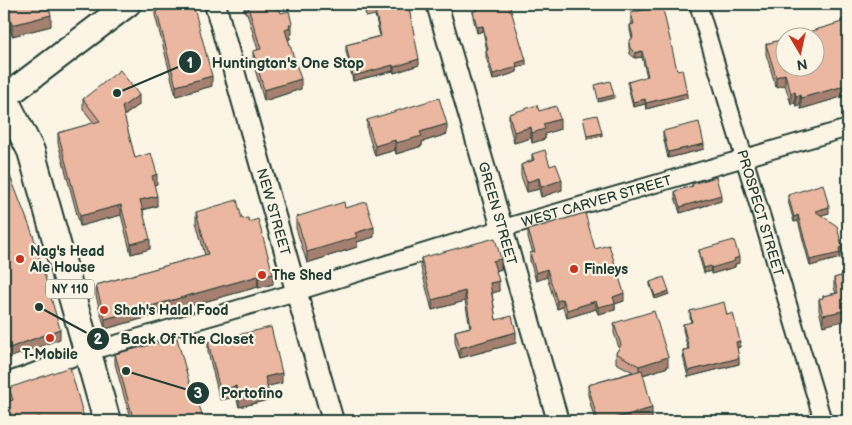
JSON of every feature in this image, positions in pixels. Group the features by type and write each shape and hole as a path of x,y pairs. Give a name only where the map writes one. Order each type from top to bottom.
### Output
{"main road":[{"path":"4,98 128,4"},
{"name":"NY 110","path":"4,98 31,151 107,421"}],"street":[{"name":"NEW STREET","path":"215,4 333,421"},
{"name":"GREEN STREET","path":"437,4 558,421"},
{"name":"PROSPECT STREET","path":"698,4 823,421"},
{"name":"WEST CARVER STREET","path":"4,383 88,352 296,292 503,228 848,128"}],"building":[{"path":"6,4 48,4 51,15 12,25"},
{"path":"193,4 212,76 176,86 155,5"},
{"path":"247,4 276,4 281,13 289,11 292,24 289,25 290,28 285,30 301,79 264,90 253,51 261,49"},
{"path":"365,4 408,4 419,59 394,67 393,65 353,76 346,45 381,36 375,10 366,11"},
{"path":"483,4 509,4 526,60 516,63 517,67 493,74 486,51 488,50 483,26 477,27 473,11 478,10 476,6"},
{"path":"662,5 677,70 682,69 687,93 646,103 645,99 633,102 628,82 648,76 642,51 635,53 630,48 629,42 633,37 630,25 634,24 631,13"},
{"path":"848,18 848,85 801,98 800,95 796,96 795,92 791,93 786,78 824,78 824,28 822,28 842,22 841,20"},
{"path":"774,42 774,70 766,44"},
{"path":"120,70 139,95 122,107 135,158 151,153 157,174 152,176 157,196 140,200 150,239 131,244 121,205 80,216 58,133 100,121 83,99"},
{"path":"610,81 614,95 598,99 595,85"},
{"path":"439,98 447,124 420,132 422,136 396,143 395,140 375,146 367,120"},
{"path":"537,105 539,111 556,106 560,119 543,124 545,129 532,133 531,127 514,132 509,114"},
{"path":"597,115 602,133 587,136 583,118"},
{"path":"699,122 704,144 668,152 663,131"},
{"path":"545,150 550,166 556,164 562,180 541,187 539,178 527,182 521,165 534,160 532,154"},
{"path":"4,162 33,235 60,329 4,350"},
{"path":"716,177 721,195 680,207 675,191"},
{"path":"823,184 829,207 815,211 837,226 842,247 839,248 840,253 810,260 798,215 794,217 788,195"},
{"path":"237,200 242,219 248,218 249,222 258,219 273,274 258,278 258,276 105,319 96,285 208,254 196,212"},
{"path":"344,202 345,208 366,202 374,227 355,233 357,237 307,252 296,217"},
{"name":"Finleys","path":"585,213 595,249 609,245 624,293 613,297 615,303 598,307 596,301 567,310 563,299 557,301 547,269 536,273 530,253 535,252 528,230"},
{"path":"495,238 501,259 493,261 499,281 490,283 496,320 512,316 516,332 460,348 455,331 471,327 465,291 432,300 421,258"},
{"path":"734,240 739,257 734,259 735,261 711,268 711,266 704,268 699,250"},
{"path":"848,274 848,310 823,315 819,299 823,298 823,296 838,293 834,278"},
{"path":"664,277 669,291 655,296 650,282"},
{"path":"724,302 727,315 733,313 740,341 736,342 739,358 688,371 683,350 689,349 683,324 692,322 690,311"},
{"path":"654,311 668,357 639,366 616,353 621,345 614,323"},
{"path":"271,327 282,373 265,377 268,390 239,397 236,386 220,390 208,342"},
{"path":"177,338 193,396 196,395 204,421 134,421 115,354"},
{"path":"70,367 85,421 41,421 40,417 23,421 4,421 4,403 13,400 9,388"},
{"path":"642,370 652,408 598,421 588,385"}],"place":[{"name":"Huntington's One Stop","path":"117,93"},
{"name":"Nag's Head Ale House","path":"20,259"},
{"name":"Finleys","path":"574,269"},
{"name":"The Shed","path":"262,275"},
{"name":"Back Of The Closet","path":"39,307"},
{"name":"Shah's Halal Food","path":"104,310"},
{"name":"T-Mobile","path":"50,338"},
{"name":"Portofino","path":"126,371"}]}
